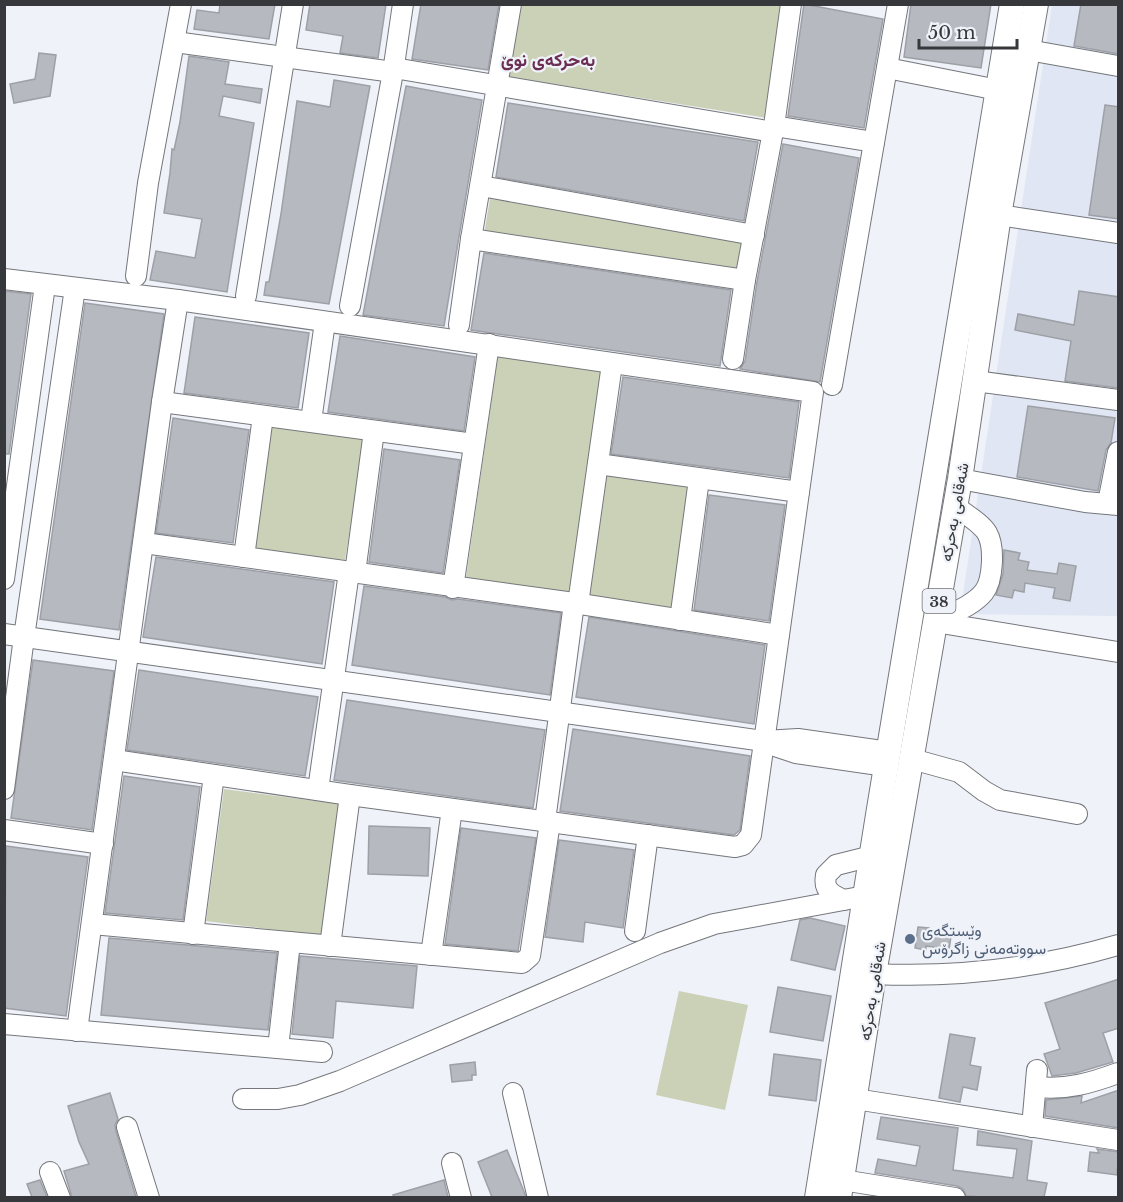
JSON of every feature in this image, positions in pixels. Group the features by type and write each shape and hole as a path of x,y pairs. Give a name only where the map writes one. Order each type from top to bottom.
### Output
{"main road":[{"name":"شەقامی بەحرکە","path":"841,1189 874,974 896,759 953,362 1012,4"},
{"name":"شەقامی بەحرکە","path":"817,1197 854,898 872,856 896,759 935,622 977,373 999,215 1036,4"},
{"path":"960,317 984,321"},
{"path":"953,362 977,373"}],"street":[{"path":"136,276 148,183 181,4"},
{"path":"246,296 293,4"},
{"path":"350,306 394,70 403,4"},
{"path":"459,325 471,239 511,4"},
{"path":"733,359 773,129 791,4"},
{"path":"832,385 898,4"},
{"path":"175,42 394,70 773,129 874,142"},
{"path":"1028,51 1119,66"},
{"path":"887,68 998,90"},
{"path":"481,186 754,235"},
{"path":"999,215 1119,234"},
{"path":"471,239 745,280"},
{"path":"4,279 178,300 813,392 751,835 743,845 735,847 547,822 114,760"},
{"path":"4,579 45,285"},
{"path":"4,789 14,635 75,288"},
{"path":"77,1031 162,402 178,300"},
{"path":"310,421 325,322"},
{"path":"453,588 489,344"},
{"path":"92,924 518,963 529,959 547,822 558,713 612,364"},
{"path":"977,373 1119,400"},
{"path":"162,402 474,444"},
{"path":"244,557 263,416"},
{"path":"318,790 374,431"},
{"path":"960,479 1085,502 1113,504 1119,452"},
{"path":"598,464 799,492"},
{"path":"680,620 699,479"},
{"path":"935,622 985,592 992,567 993,549 987,532 955,506"},
{"path":"144,543 779,634"},
{"path":"935,622 1119,652"},
{"path":"14,635 764,741 798,739 959,772 1000,800 1077,814"},
{"path":"193,934 214,775"},
{"path":"330,946 350,795"},
{"path":"431,955 452,809"},
{"path":"4,830 103,844"},
{"path":"636,931 648,835"},
{"path":"854,898 829,892 826,886 826,875 836,865 872,856"},
{"path":"243,1099 278,1099 300,1095 330,1084 660,943 714,924 854,898"},
{"path":"278,1048 290,942"},
{"path":"874,974 935,975 996,970 1062,959 1119,945"},
{"path":"4,1024 322,1052"},
{"path":"1032,1127 1037,1079 1051,1089 1080,1086 1119,1073"},
{"path":"513,1093 538,1197"},
{"path":"855,1099 1119,1140"},
{"path":"127,1127 149,1197"},
{"path":"452,1163 461,1197"},
{"path":"50,1172 60,1197"},
{"path":"841,1189 955,1197"}],"shaded area":[{"path":"1052,5 1118,5 1118,616 960,614"}],"green space":[{"path":"520,5 785,5 767,118 509,77"},
{"path":"490,199 749,240 743,275 484,234"},
{"path":"498,354 602,371 569,592 466,578"},
{"path":"270,424 365,436 345,560 254,550"},
{"path":"606,473 692,485 673,612 587,599"},
{"path":"224,789 339,804 321,936 206,921"},
{"path":"679,991 748,1005 725,1110 656,1095"}],"building":[{"path":"220,4 275,4 269,39 194,29 197,10 219,13"},
{"path":"310,4 386,4 378,58 340,53 343,36 306,30"},
{"path":"421,4 499,4 488,70 412,59"},
{"path":"804,4 883,19 864,128 788,116"},
{"path":"911,4 991,4 981,68 904,57"},
{"path":"1081,4 1119,4 1119,54 1074,46"},
{"path":"39,53 56,55 50,96 14,103 10,84 35,79"},
{"path":"189,56 229,62 225,84 262,89 260,103 223,96 219,116 254,123 227,292 150,280 156,251 195,258 202,219 164,213 172,149 174,150 180,122"},
{"path":"334,80 370,86 329,304 264,295 266,282 269,282 281,214 297,101 330,107"},
{"path":"406,86 482,100 444,326 363,315"},
{"path":"508,103 758,142 744,221 496,177"},
{"path":"1105,105 1119,107 1119,219 1089,215"},
{"path":"783,144 859,158 820,382 740,369 745,361 757,282"},
{"path":"484,253 731,290 720,366 471,330"},
{"path":"4,291 31,294 9,454 4,454"},
{"path":"1079,291 1119,297 1118,388 1065,381 1071,341 1015,330 1018,314 1074,325"},
{"path":"85,303 164,314 119,630 40,619"},
{"path":"195,317 309,333 298,408 184,393"},
{"path":"340,336 475,357 464,431 328,412"},
{"path":"623,377 799,402 789,478 611,454"},
{"path":"1028,406 1115,418 1098,491 1017,477"},
{"path":"173,418 249,430 233,543 156,533"},
{"path":"384,449 460,460 443,573 369,562"},
{"path":"709,495 785,505 769,621 694,610"},
{"path":"1004,550 1020,553 1018,560 1029,562 1027,570 1057,574 1059,563 1076,566 1070,601 1053,598 1055,588 1025,583 1024,592 1014,590 1012,598 996,595 1003,574"},
{"path":"156,557 334,582 322,664 143,637"},
{"path":"364,586 445,597 452,600 561,613 550,695 352,665"},
{"path":"589,617 765,645 754,724 576,697"},
{"path":"33,660 114,671 92,830 11,818"},
{"path":"139,670 318,697 305,776 127,750"},
{"path":"347,700 545,730 533,808 334,780"},
{"path":"573,729 750,756 740,830 734,835 560,811"},
{"path":"124,776 200,787 183,920 105,913"},
{"path":"369,826 430,828 428,876 368,874"},
{"path":"461,828 536,838 518,951 445,944"},
{"path":"559,840 634,850 623,928 585,922 583,942 545,937"},
{"path":"6,846 88,857 66,1016 4,1008"},
{"path":"810,918 845,926 835,970 791,960 800,920"},
{"path":"918,927 929,928 929,931 951,936 949,950 926,946 926,950 915,948"},
{"path":"109,938 277,953 268,1030 101,1015"},
{"path":"300,956 417,966 413,1008 336,1001 333,1038 292,1034"},
{"path":"1119,979 1119,1028 1103,1033 1113,1062 1076,1073 1052,1076 1044,1054 1060,1049 1045,1003"},
{"path":"778,987 831,996 823,1041 770,1032"},
{"path":"950,1034 975,1038 970,1065 981,1067 977,1090 963,1087 960,1102 939,1098"},
{"path":"774,1054 821,1060 816,1101 769,1095"},
{"path":"475,1062 476,1075 472,1075 472,1080 452,1082 450,1065"},
{"path":"1119,1090 1119,1128 1045,1116 1046,1100 1082,1096 1081,1103"},
{"path":"110,1093 118,1119 115,1125 116,1131 136,1197 72,1197 64,1171 89,1164 79,1142 68,1106"},
{"path":"881,1117 958,1128 953,1170 1013,1178 1017,1149 977,1145 978,1131 1032,1141 1027,1180 1047,1183 1044,1197 966,1196 963,1189 957,1186 875,1173 878,1159 916,1166 920,1146 877,1139"},
{"path":"1097,1149 1119,1152 1117,1175 1088,1171 1090,1152 1099,1153"},
{"path":"507,1150 526,1197 492,1197 478,1162"},
{"path":"40,1180 47,1197 32,1197 27,1184"},
{"path":"444,1180 448,1197 394,1197 393,1195"}],"place":[{"name":"وێستگەی سووتەمەنی زاگرۆس","path":"910,939"}],"district":[{"name":"بەحرکەی نوێ","path":"548,60"}]}
